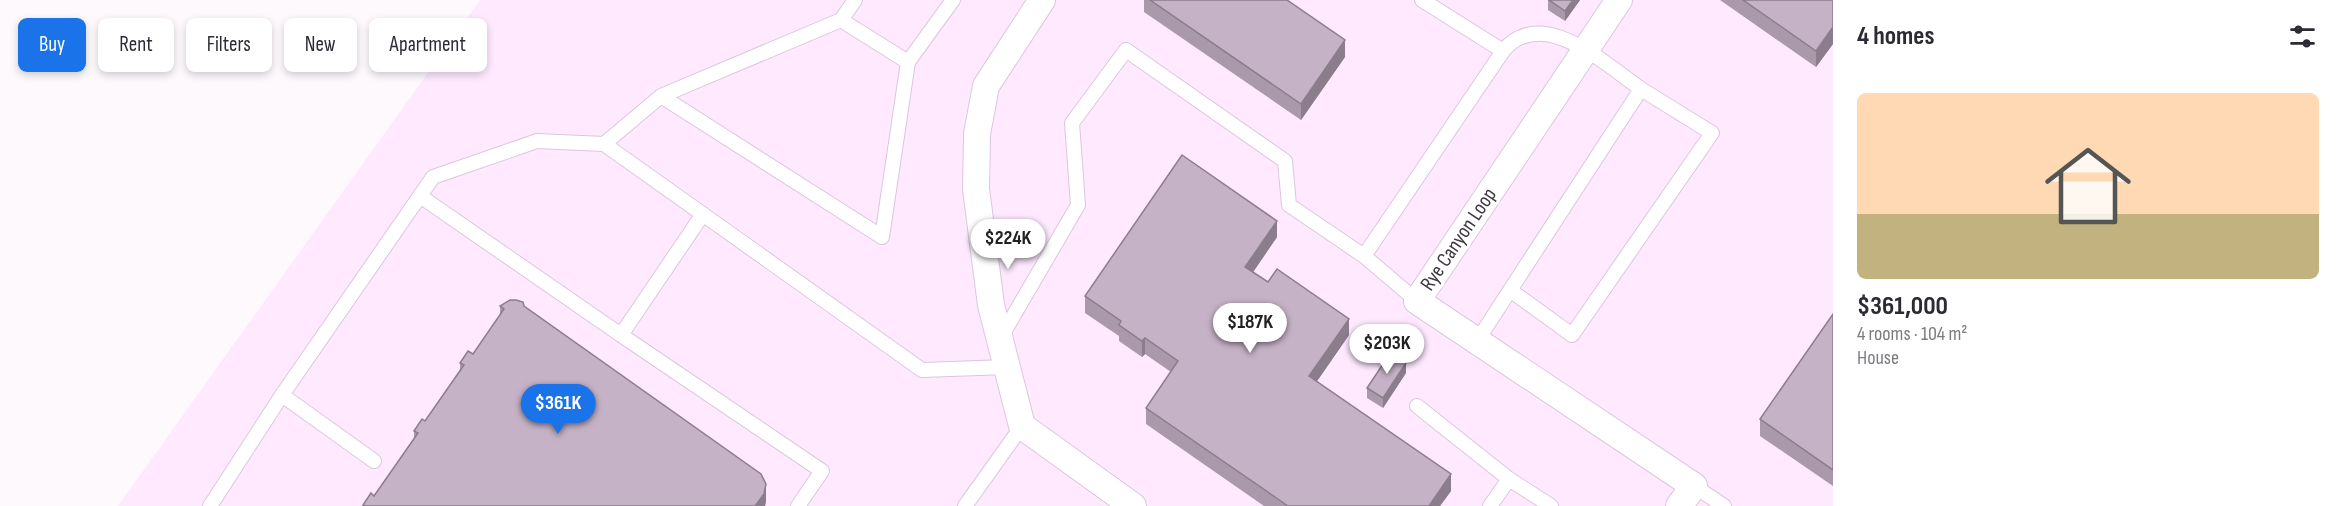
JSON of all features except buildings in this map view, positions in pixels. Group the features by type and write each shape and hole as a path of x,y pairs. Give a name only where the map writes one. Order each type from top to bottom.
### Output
{"street":[{"path":"1042,0 986,86 977,134 976,189 991,305 1022,426 1133,506"},
{"name":"Rye Canyon Loop","path":"1619,0 1417,301 1694,486"},
{"path":"1679,506 1694,486"}],"lane":[{"path":"604,144 661,96 841,20 855,0"},
{"path":"661,96 882,237 908,62 953,0"},
{"path":"1422,0 1503,51"},
{"path":"841,20 908,62"},
{"path":"1364,256 1511,41 1528,33 1544,33 1560,37 1585,50 1712,133 1572,335 1510,290"},
{"path":"999,339 1078,205 1072,123 1126,50 1285,161 1289,205 1364,256 1417,301"},
{"path":"1477,341 1641,88"},
{"path":"210,506 282,395 433,177 537,141 604,144 922,370 1007,367"},
{"path":"420,196 822,471 798,506"},
{"path":"621,335 703,214"},
{"path":"282,395 374,461"},
{"path":"1417,406 1509,478 1551,506"},
{"path":"965,506 1022,426"},
{"path":"1490,506 1509,478"},
{"path":"1694,486 1724,506"}],"shaded area":[{"path":"480,0 1833,0 1833,506 118,506 428,72 487,72 487,18 467,18"}]}
